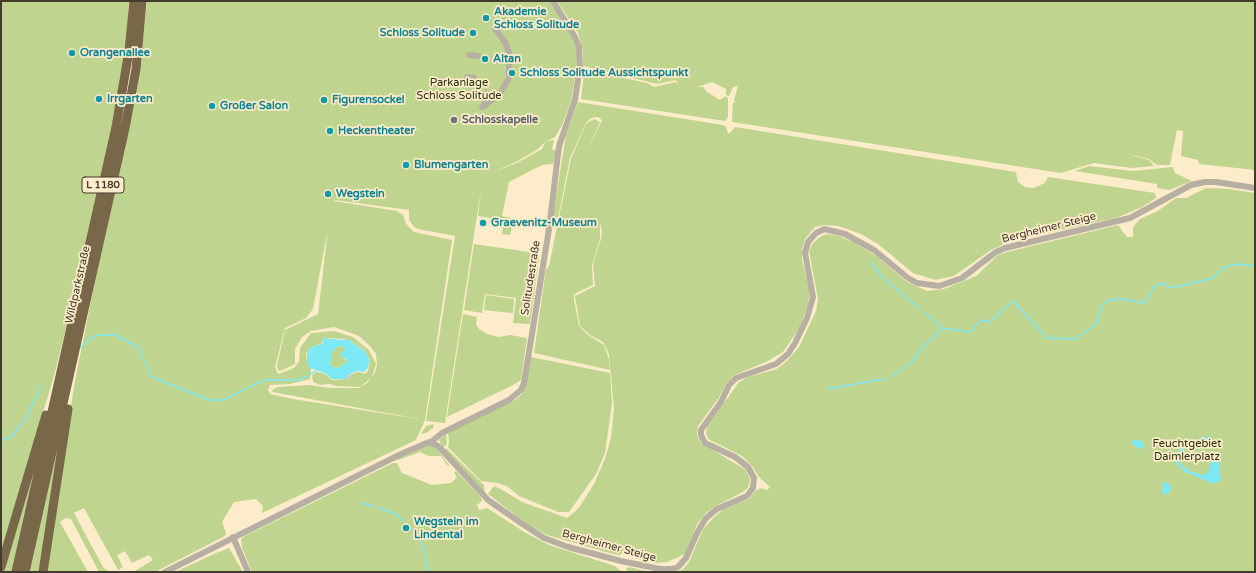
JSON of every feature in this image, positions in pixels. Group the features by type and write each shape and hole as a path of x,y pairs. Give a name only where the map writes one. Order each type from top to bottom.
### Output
{"highway":[{"name":"Wildparkstraße","path":"16,572 116,127 129,51 134,1"},
{"name":"Wildparkstraße","path":"25,572 131,99 139,47 142,1"},
{"path":"43,572 70,396 90,304 93,274"},
{"path":"1,567 53,388 63,367"}],"street":[{"name":"Solitudestraße","path":"165,572 420,444 431,442 443,432 509,400 521,390 524,383 549,229 560,146 575,100 580,66 579,47 575,37 553,1"},
{"path":"486,93 484,106 499,95 505,82 508,61 505,42 495,29"},
{"path":"469,55 478,56"},
{"path":"467,77 474,78"},
{"name":"Bergheimer Steige","path":"431,442 438,446 488,500 544,538 568,547 621,561 660,570 672,569 678,566 686,558 698,531 706,518 717,509 747,496 753,488 754,478 748,467 735,457 705,443 701,430 721,402 729,385 736,378 776,364 788,354 795,343 807,318 813,297 805,254 808,242 816,233 824,229 845,234 874,250 908,278 917,283 939,286 962,278 996,252 1005,248 1130,218 1153,207 1184,188 1205,182 1255,188"},
{"path":"233,538 248,572"}],"green space":[{"path":"1,1 129,1 128,26 118,105 78,280 54,376 39,426 52,426 19,572 1,572"},
{"name":"Parkanlage Schloss Solitude","path":"147,1 550,1 570,32 577,46 577,64 571,102 562,125 555,137 547,141 554,140 552,149 556,151 553,164 542,165 509,182 502,216 514,219 510,235 502,234 504,220 478,216 481,190 445,423 426,421 455,236 418,229 413,226 409,219 409,210 335,200 334,201 397,211 403,215 406,224 414,232 452,240 425,420 416,440 262,513 263,506 256,499 234,502 222,522 226,533 225,536 155,572 133,572 153,560 149,555 132,563 125,551 117,555 123,567 118,570 84,508 74,513 103,567 109,572 99,572 71,519 66,518 60,522 88,572 46,572 74,386 142,48","holes":["546,141 542,149 517,163 493,172 518,161 538,149","328,229 318,314 285,330 277,366 278,370 280,371 295,364 295,349 302,337 311,331 334,327 359,336 376,354 377,364 375,373 372,377 376,364 369,350 353,337 334,331 311,333 300,348 299,361 294,368 278,374 275,367 285,328 306,318 313,309","324,338 347,339 364,350 370,360 368,371 365,374 358,372 349,375 348,379 331,380 326,374 317,372 312,375 313,382 320,385 330,384 336,386 360,387 371,378 367,383 359,388 330,388 310,385 278,387 273,389 272,392 425,420 270,394 268,390 270,385 290,384 310,379 311,369 307,363 306,354 311,347 321,344"]},
{"path":"557,1 1255,1 1255,170 1199,164 1198,160 1181,156 1183,131 1177,130 1170,165 1157,165 1149,159 1123,153 1149,160 1154,166 1132,168 1094,163 1061,173 732,122 733,102 736,103 734,100 738,86 733,87 729,96 726,95 726,89 712,82 697,87 703,87 707,92 720,100 726,96 728,99 728,117 725,121 581,99 584,74 588,70 647,83 654,87 676,82 679,85 676,80 657,84 583,66 583,51 578,33"},
{"path":"578,102 723,125 726,127 728,133 730,133 735,127 1016,172 1018,182 1025,187 1034,188 1045,183 1048,177 1155,193 1156,198 1142,207 1116,218 1010,241 991,250 954,276 935,280 913,273 878,244 861,234 838,226 824,225 815,227 805,239 802,250 802,260 810,293 800,327 783,352 766,362 734,375 726,384 718,399 698,426 697,435 701,443 746,470 750,479 748,488 706,513 697,524 685,554 667,562 655,563 638,559 625,549 620,555 613,554 547,535 527,524 488,494 494,486 522,502 567,518 578,509 594,484 605,459 611,438 614,408 609,354 603,342 590,335 580,326 575,296 595,286 593,264 601,239 602,232 600,222 600,239 592,265 593,285 576,293 574,295 574,300 579,326 588,335 604,345 609,359 610,370 534,353 546,269 549,266 571,159 586,124 594,119 600,122 587,151 602,120 598,117 591,118 586,123 570,158 556,228 551,228 566,135"},
{"path":"1089,166 1133,171 1173,167 1175,173 1192,181 1169,190 1157,188 1157,184 1075,171"},
{"name":"Feuchtgebiet Daimlerplatz","path":"1206,188 1229,189 1255,193 1255,572 673,572 682,570 689,562 703,529 714,517 724,509 749,499 756,490 762,488 767,490 770,487 759,477 752,466 742,456 708,439 706,433 707,427 739,382 748,377 777,369 787,361 799,347 816,311 818,299 809,251 812,244 821,236 827,234 839,236 855,243 875,255 907,282 927,291 944,289 976,276 998,255 1007,252 1118,225 1127,237 1133,237 1133,227 1140,219 1158,211 1176,198 1186,198"},
{"path":"474,244 529,252 539,259 530,324 513,323 516,298 485,294 482,313 464,310"},
{"path":"486,295 514,299 513,313 484,310"},
{"path":"463,314 477,317 476,324 479,329 487,334 499,337 510,335 527,338 521,380 447,417"},
{"path":"341,346 346,349 343,356 347,362 338,368 333,367 330,365 332,352 337,347"},
{"path":"531,357 610,373 612,403 605,453 596,474 569,512 558,512 519,496 508,487 498,483 481,481 448,447 448,432 515,400 523,393"},
{"path":"63,417 40,572 29,572"},
{"path":"434,424 433,428 426,433 421,434 426,426"},
{"path":"446,434 447,443 443,449 439,440"},
{"path":"429,445 435,447 450,466 447,465 441,456 429,456 420,452 398,460 396,459"},
{"path":"446,448 484,485 485,494 445,451"},
{"path":"393,463 397,463 402,473 432,485 451,483 457,477 454,473 456,471 481,497 482,501 477,505 479,510 487,508 526,533 549,545 615,566 622,572 252,572 242,548 241,540 243,537"},
{"path":"229,548 243,572 175,572 214,554"},
{"path":"629,567 650,572 628,572 626,569"}],"water":[{"path":"324,338 342,340 347,339 365,351 370,361 367,369 364,372 357,371 348,375 348,379 331,379 327,374 310,368 307,363 307,354 311,347 322,344","holes":["341,346 346,349 340,354 343,358 346,358 347,362 338,368 330,365 332,352 337,347"]},
{"path":"1208,436 1209,439 1203,441 1200,445 1205,444 1205,446 1191,450 1198,445 1199,440 1187,445 1180,455 1179,463 1191,472 1205,475 1208,472 1214,451 1219,463 1221,480 1214,484 1185,472 1175,462 1179,450 1187,443"},
{"path":"1135,439 1143,442 1144,448 1140,449 1132,444 1132,441"},
{"path":"1166,482 1171,486 1171,490 1167,494 1163,494 1163,483"}],"waterway":[{"path":"871,262 882,277 920,309"},
{"path":"926,313 942,328 970,332 981,320 990,322 1013,301 1047,338 1076,339 1096,324 1102,305 1109,300 1121,299 1145,303 1154,287 1162,283 1172,288 1213,278 1224,267 1238,264 1255,266"},
{"path":"890,377 911,363 920,350 942,328"},
{"path":"80,348 92,337 100,335 115,335 138,347 152,377 209,400 224,400 245,389"},
{"path":"310,374 316,371"},
{"path":"249,387 265,380 298,380 307,376"},
{"path":"827,389 884,379"},
{"path":"1,441 11,437 25,420 41,386"},
{"path":"362,503 375,507"},
{"path":"379,508 394,513 404,521"},
{"path":"408,525 415,533 424,549 428,572"}],"place":[{"name":"Akademie Schloss Solitude","path":"486,18"},
{"name":"Schloss Solitude","path":"473,33"},
{"name":"Orangenallee","path":"72,53"},
{"name":"Altan","path":"485,59"},
{"name":"Schloss Solitude Aussichtspunkt","path":"512,73"},
{"name":"Irrgarten","path":"99,99"},
{"name":"Figurensockel","path":"324,100"},
{"name":"Großer Salon","path":"212,106"},
{"name":"Schlosskapelle","path":"454,120"},
{"name":"Heckentheater","path":"330,131"},
{"name":"Blumengarten","path":"406,165"},
{"name":"Wegstein","path":"328,194"},
{"name":"Graevenitz-Museum","path":"483,223"},
{"name":"Wegstein im Lindental","path":"406,528"}]}
